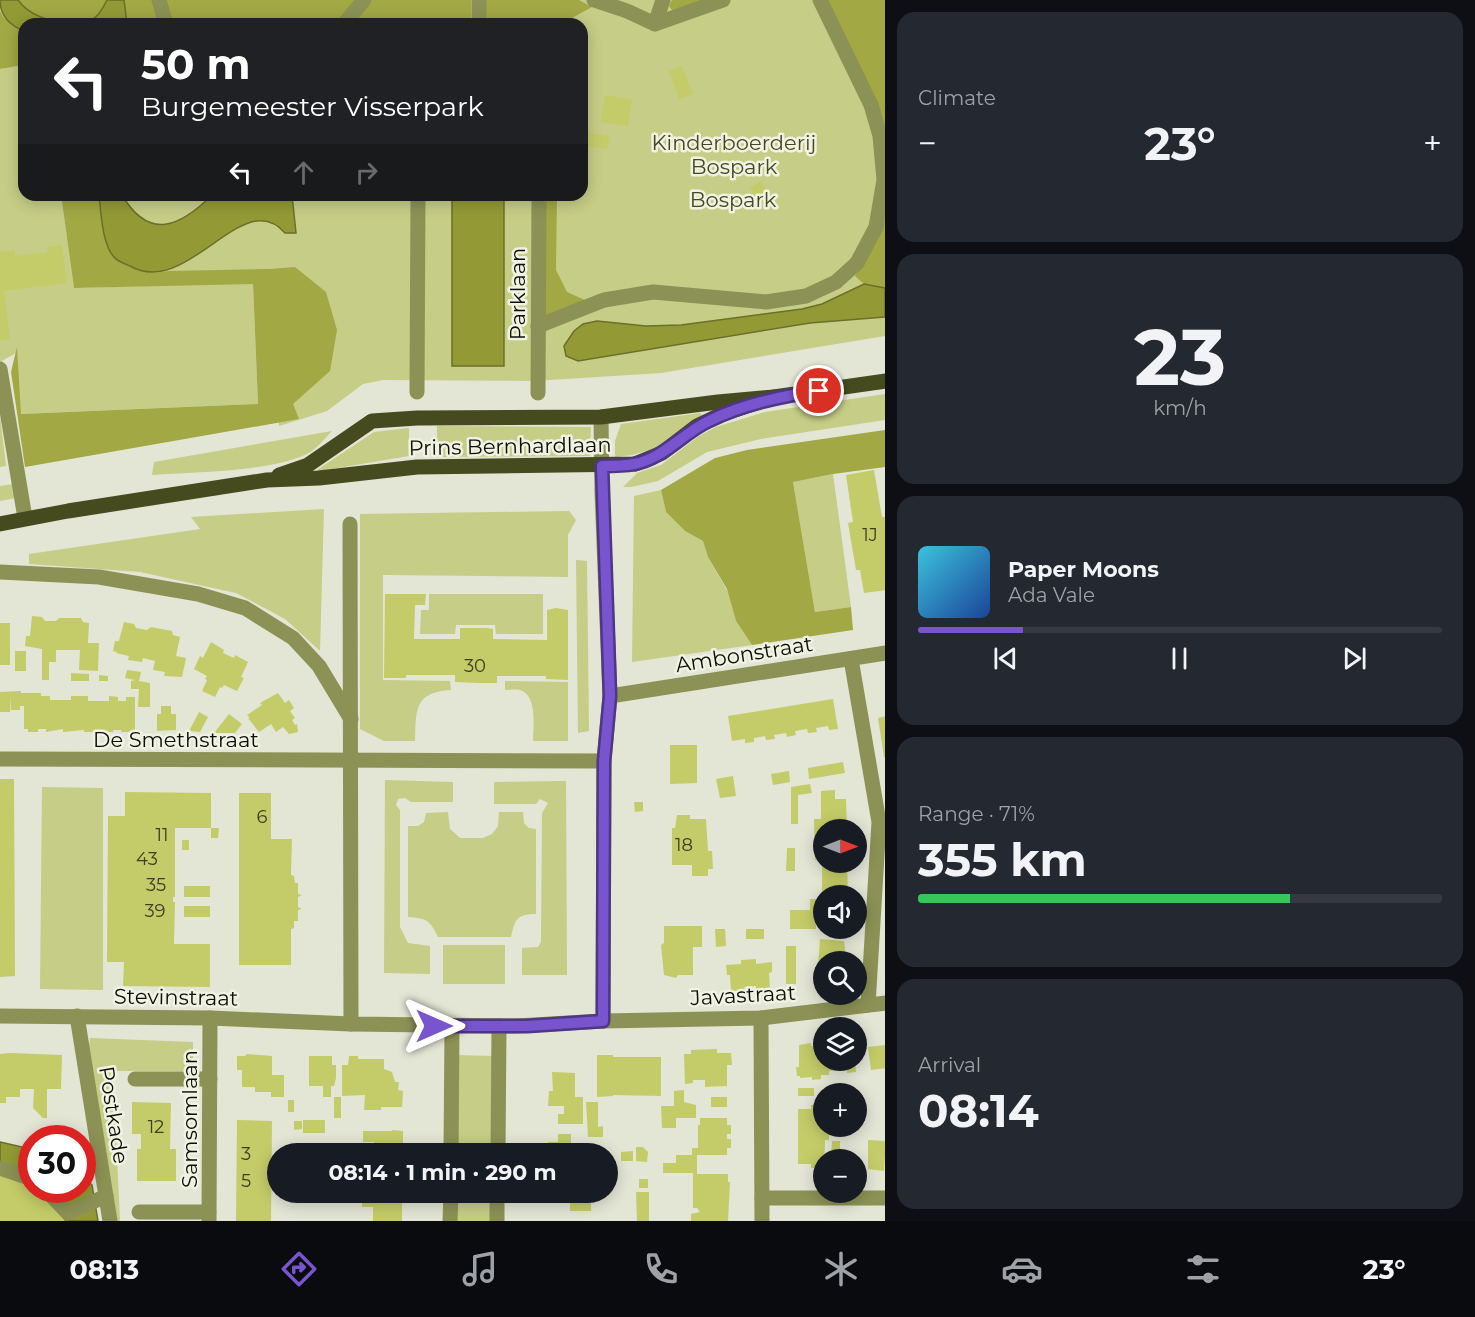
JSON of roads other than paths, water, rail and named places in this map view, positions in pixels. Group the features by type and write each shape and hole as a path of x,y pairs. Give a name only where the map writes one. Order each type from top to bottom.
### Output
{"main road":[{"name":"Prins Bernhardlaan","path":"267,480 308,465 372,421 417,418 601,417 717,402 774,398 885,381"},
{"name":"Prins Bernhardlaan","path":"2,522 267,480 319,478 417,467 635,464 662,453 697,426 774,398"}],"street":[{"path":"159,0 164,18"},
{"path":"349,18 364,0"},
{"path":"479,0 479,18"},
{"path":"654,24 663,0"},
{"path":"607,2 654,24 723,0"},
{"path":"538,327 604,300 653,292 766,302 806,296 836,282 857,263 876,227 884,180 880,135 871,105 820,0"},
{"path":"417,392 418,201"},
{"name":"Parklaan","path":"538,393 539,201"},
{"path":"0,369 25,518"},
{"path":"601,417 610,696 604,761 603,1021"},
{"path":"350,524 351,1024"},
{"path":"0,572 99,577 198,594 245,608 293,638 319,666 351,720"},
{"name":"Ambonstraat","path":"610,696 885,653"},
{"path":"851,659 882,822 868,1005"},
{"name":"De Smethstraat","path":"0,759 604,761"},
{"name":"Javastraat","path":"499,1026 603,1021 761,1018 885,1003"},
{"name":"Stevinstraat","path":"0,1016 210,1018 351,1024 499,1026"},
{"name":"Postkade","path":"77,1016 110,1221"},
{"name":"Samsomlaan","path":"209,1217 210,1018"},
{"path":"761,1018 762,1221"},
{"path":"451,1143 452,1026"},
{"path":"498,1143 499,1026"},
{"path":"135,1079 210,1079"},
{"path":"0,1168 18,1174"},
{"path":"96,1200 106,1196"},
{"path":"762,1198 885,1198"},
{"path":"58,1203 68,1213 90,1203"},
{"path":"450,1221 451,1203"},
{"path":"497,1203 497,1221"},
{"path":"139,1212 209,1217"}],"park label":[{"name":"Kinderboerderij Bospark","path":"734,154"},
{"name":"Bospark","path":"733,199"}]}
